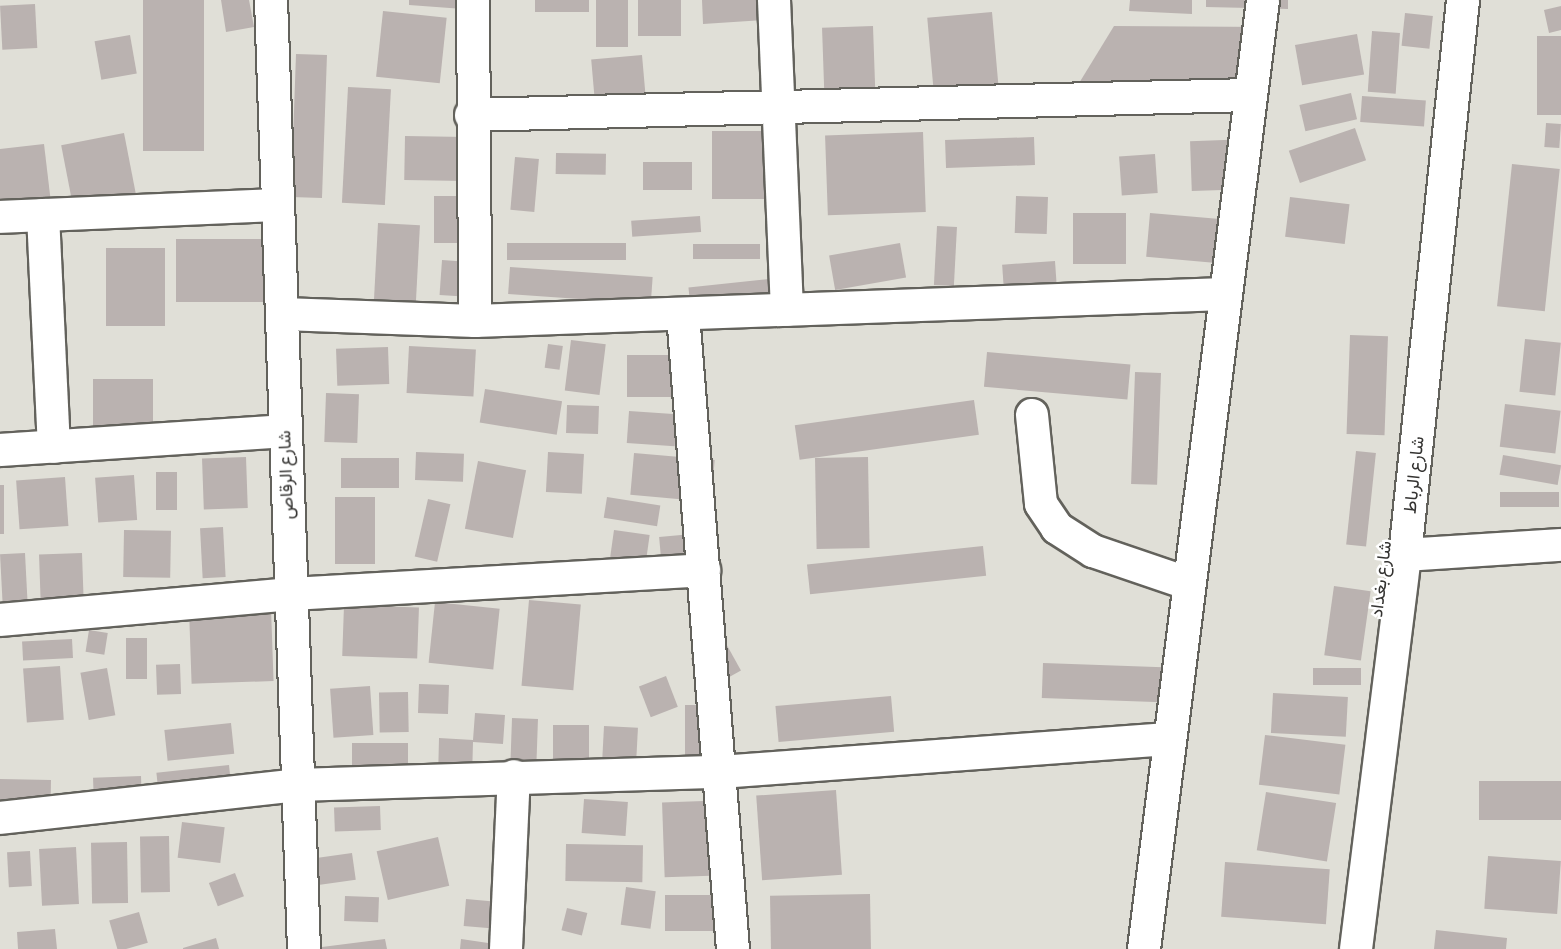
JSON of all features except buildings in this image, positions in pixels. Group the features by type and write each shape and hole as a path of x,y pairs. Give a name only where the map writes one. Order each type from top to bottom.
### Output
{"street":[{"name":"شارع الرقاص","path":"271,0 304,949"},
{"path":"473,0 471,115 475,321"},
{"path":"774,0 783,107 787,310"},
{"path":"1144,949 1166,739 1264,0"},
{"name":"شارع بغداد","path":"1336,949 1441,0"},
{"name":"شارع الرباط","path":"1356,949 1405,555 1463,0"},
{"path":"471,115 1251,95"},
{"path":"0,217 278,205"},
{"path":"43,215 54,447"},
{"path":"283,314 475,321 1225,294"},
{"path":"683,314 733,949"},
{"path":"1032,415 1041,504 1057,528 1093,551 1186,583"},
{"path":"0,450 285,431"},
{"path":"1405,555 1561,545"},
{"path":"0,620 290,594 704,570"},
{"path":"0,818 297,785 514,776 719,772 1166,739"},
{"path":"506,949 514,776"}]}
